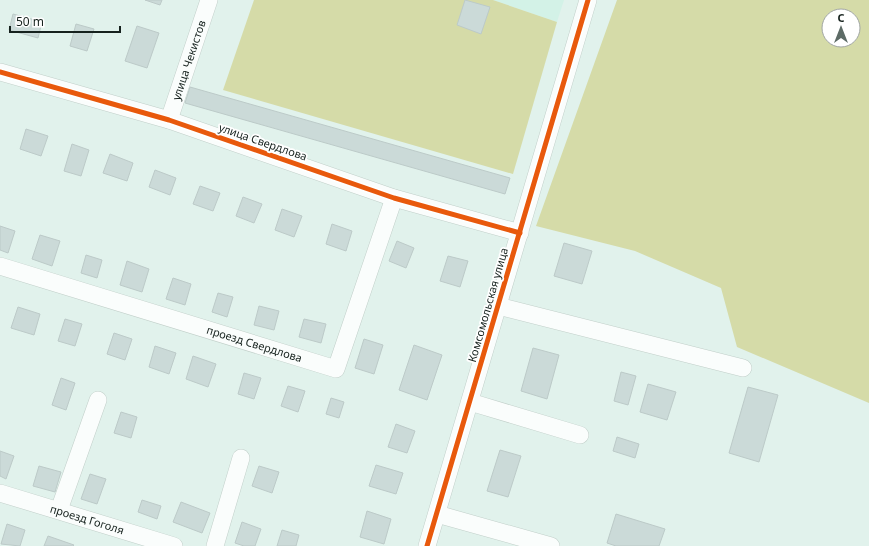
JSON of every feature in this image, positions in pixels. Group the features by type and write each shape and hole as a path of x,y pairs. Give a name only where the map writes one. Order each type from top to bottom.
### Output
{"street":[{"name":"улица Чекистов","path":"169,120 209,0"},
{"name":"Комсомольская улица","path":"427,546 588,0"},
{"name":"улица Свердлова","path":"0,72 169,120 394,198 520,233"},
{"name":"проезд Свердлова","path":"0,266 336,369 394,198"},
{"path":"498,306 743,368"},
{"path":"59,510 98,400"},
{"path":"470,402 580,435"},
{"path":"215,546 240,458"},
{"name":"проезд Гоголя","path":"0,493 174,546"},
{"path":"437,514 551,546"}],"shaded area":[{"path":"493,0 564,0 557,22"}],"green space":[{"path":"254,0 493,0 557,22 513,174 223,90"},
{"path":"617,0 869,0 869,403 737,347 721,288 635,251 536,226"}],"building":[{"path":"145,0 162,0 160,5"},
{"path":"465,0 490,7 481,34 457,25"},
{"path":"13,14 42,22 38,38 9,30"},
{"path":"76,24 94,29 87,51 70,46"},
{"path":"137,26 159,33 147,68 125,61"},
{"path":"190,87 510,178 505,194 185,103"},
{"path":"26,129 48,136 41,156 20,149"},
{"path":"72,144 89,150 81,176 64,171"},
{"path":"110,154 133,163 127,181 103,173"},
{"path":"155,170 176,178 170,195 149,187"},
{"path":"200,186 220,193 213,211 193,204"},
{"path":"243,197 262,204 254,223 236,216"},
{"path":"282,209 302,216 294,237 275,230"},
{"path":"332,224 352,231 346,251 326,244"},
{"path":"0,226 15,231 8,253 0,250"},
{"path":"40,235 60,241 52,266 32,259"},
{"path":"397,241 414,248 406,268 389,261"},
{"path":"564,243 592,251 582,284 554,276"},
{"path":"86,255 102,260 97,278 81,273"},
{"path":"448,256 468,261 460,287 440,281"},
{"path":"127,261 149,269 142,292 120,285"},
{"path":"173,278 191,284 185,305 166,299"},
{"path":"218,293 233,297 227,317 212,312"},
{"path":"259,306 279,311 274,330 254,325"},
{"path":"18,307 40,314 34,335 11,328"},
{"path":"65,319 82,324 75,346 58,341"},
{"path":"304,319 326,324 321,343 299,337"},
{"path":"114,333 132,339 125,360 107,354"},
{"path":"364,339 383,345 374,374 355,368"},
{"path":"414,345 442,355 427,400 399,390"},
{"path":"155,346 176,353 169,374 149,367"},
{"path":"533,348 559,355 547,399 521,391"},
{"path":"193,356 216,364 208,387 186,379"},
{"path":"621,372 636,376 628,405 614,401"},
{"path":"244,373 261,378 254,399 238,394"},
{"path":"61,378 75,383 66,410 52,405"},
{"path":"648,384 676,392 667,420 640,412"},
{"path":"288,386 305,391 298,412 281,406"},
{"path":"748,387 778,395 759,462 729,453"},
{"path":"331,398 344,402 339,418 326,414"},
{"path":"121,412 137,417 131,438 114,433"},
{"path":"396,424 415,431 407,453 388,447"},
{"path":"617,437 639,444 635,458 613,451"},
{"path":"500,450 521,456 508,497 487,491"},
{"path":"0,451 14,456 6,479 0,476"},
{"path":"376,465 403,473 396,494 369,486"},
{"path":"39,466 61,472 55,492 33,486"},
{"path":"259,466 279,472 272,493 252,486"},
{"path":"90,474 106,479 97,504 81,499"},
{"path":"142,500 161,506 157,519 138,512"},
{"path":"181,502 210,513 202,533 173,522"},
{"path":"367,511 391,519 384,544 360,537"},
{"path":"616,514 665,529 659,546 616,546 607,543"},
{"path":"242,522 261,529 255,546 244,546 235,543"},
{"path":"7,524 25,530 20,546 1,544"},
{"path":"282,530 299,535 296,546 277,546"},
{"path":"48,536 74,545 44,546"}],"cycle path":[{"path":"427,546 588,0"},
{"path":"0,72 169,120 394,198 520,233"}]}
